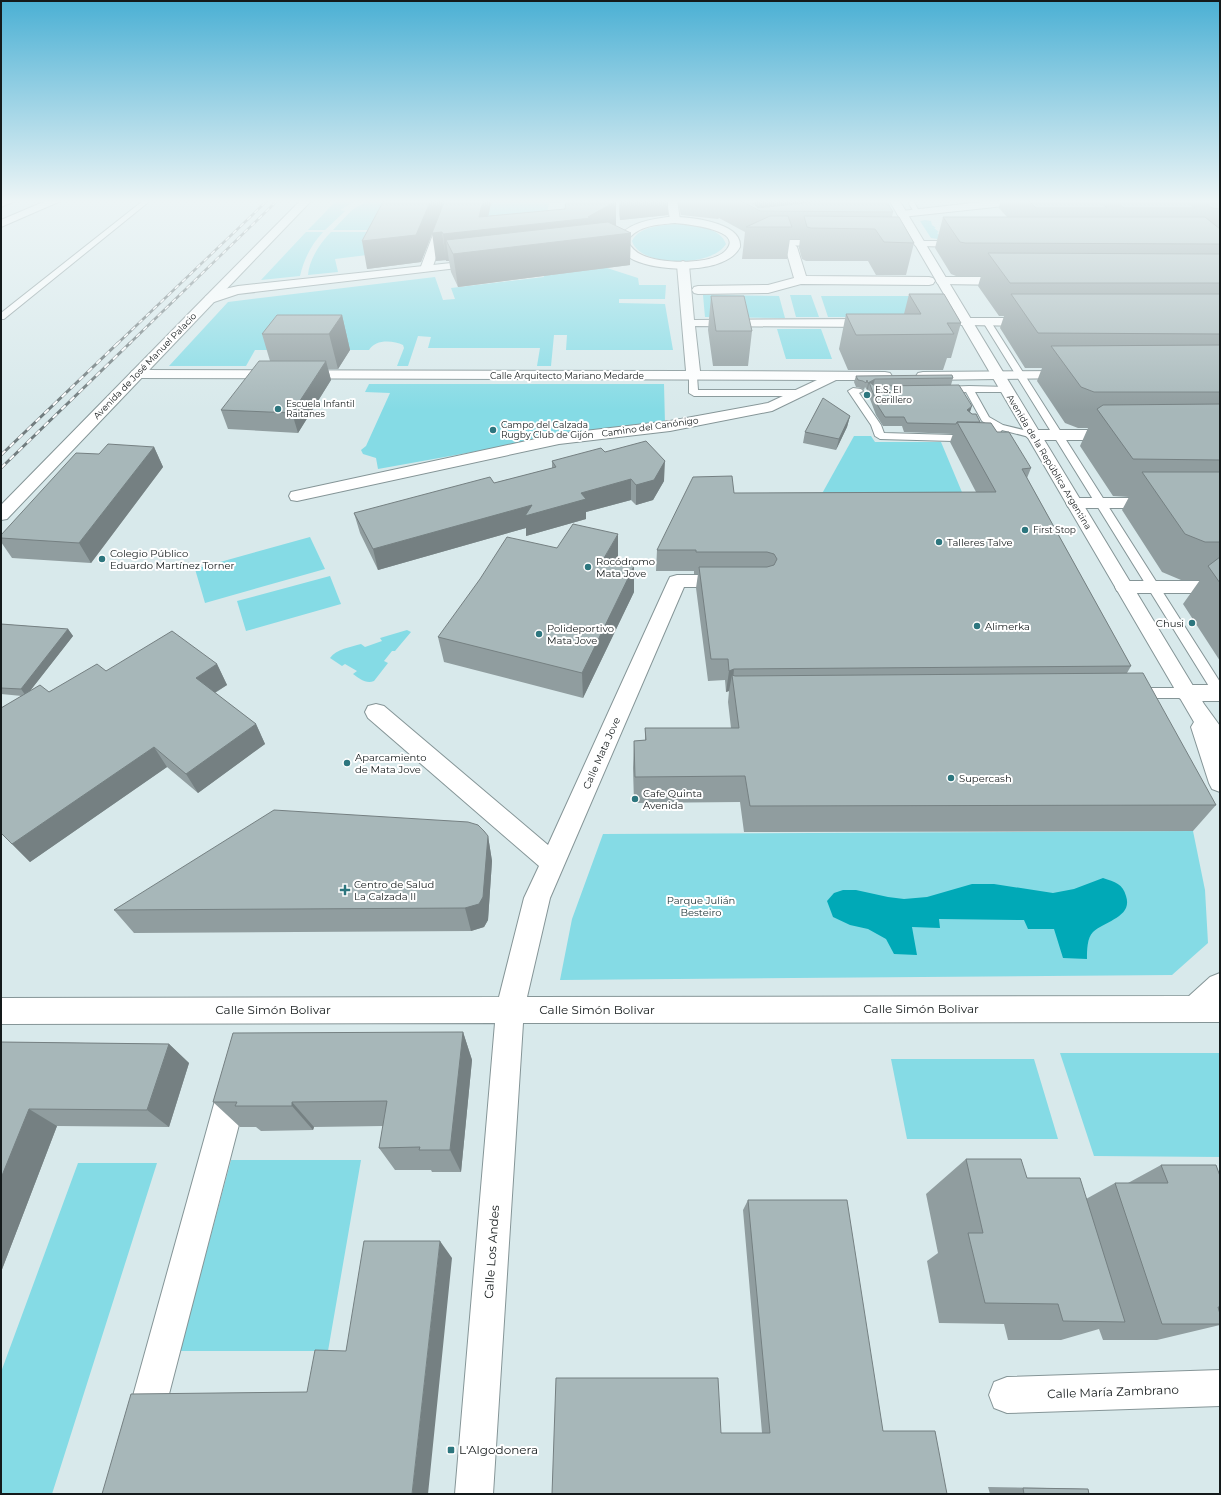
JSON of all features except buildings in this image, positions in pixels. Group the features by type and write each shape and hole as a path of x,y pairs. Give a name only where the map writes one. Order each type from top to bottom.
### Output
{"street":[{"name":"Avenida de José Manuel Palacio","path":"1,515 239,270"},
{"path":"210,299 224,293 238,290 419,270"},
{"path":"682,270 693,376"},
{"path":"799,270 802,280"},
{"name":"Avenida de la República Argentina","path":"935,270 1191,701 1220,743"},
{"path":"698,290 768,289 802,280 929,281"},
{"path":"942,281 1017,281"},
{"path":"966,322 1045,322"},
{"path":"698,323 886,323"},
{"name":"Calle Arquitecto Mariano Medarde","path":"137,374 834,377 1082,375"},
{"name":"Camino del Canónigo","path":"297,496 559,439 670,426 772,407 834,377"},
{"path":"1033,435 1128,435"},
{"path":"1074,503 1174,503"},
{"name":"Calle Mata Jove","path":"510,1010 537,898 677,581 749,581"},
{"path":"1124,587 1220,587"},
{"path":"1191,701 1220,693"},
{"name":"Avenida de la República Argentina","path":"1191,701 1220,783"},
{"path":"376,712 552,863"},
{"path":"1194,1009 1220,986"},
{"name":"Calle Simón Bolivar","path":"1,1011 1220,1009"},
{"name":"Calle Los Andes","path":"474,1494 510,1010"},
{"path":"136,1450 241,1062"},
{"name":"Calle María Zambrano","path":"1007,1395 1220,1388"}],"lane":[{"path":"1,317 60,270"},
{"name":"Avenida de la República Argentina","path":"987,322 1220,693"},
{"path":"693,376 694,393 802,392"},
{"path":"969,389 981,419 1000,427 1033,435"},
{"path":"931,390 1006,389"},
{"path":"858,391 853,391 876,425 880,436 990,439 1000,427"},
{"path":"1125,693 1191,701"}],"green space":[{"path":"271,270 302,270 300,276 261,280"},
{"path":"309,270 337,270 338,272 308,275"},
{"path":"540,270 612,270 638,278 639,285 666,285 665,299 619,299 619,303 665,304 673,350 566,350 567,335 554,335 551,366 537,366 540,348 428,348 431,337 418,336 408,366 397,366 404,348 403,345 399,343 389,341 375,344 369,350 255,350 246,366 169,366 228,302 435,277 443,300 455,299 451,288 544,277"},
{"path":"703,295 779,296 785,318 705,317"},
{"path":"790,295 811,295 819,317 796,317"},
{"path":"821,296 918,296 929,317 828,317"},
{"path":"777,329 821,329 832,359 786,359"},
{"name":"Campo del Calzada Rugby Club de Gijón","path":"369,384 664,384 665,424 561,436 378,469 376,458 363,454 361,450 366,446 390,393 365,392"},
{"path":"854,436 871,436 875,442 941,442 964,497 819,499"},
{"path":"310,537 325,569 205,603 195,569"},
{"path":"330,576 341,604 246,631 237,601"},
{"path":"407,630 411,632 395,651 392,651 384,661 388,663 374,681 368,682 361,679 353,674 357,671 345,664 342,666 330,658 336,652 344,649 361,644 365,647 382,641 380,638"},
{"name":"Parque Julián Besteiro","path":"1193,831 1205,890 1208,943 1172,975 560,980 572,919 603,834"},
{"path":"1060,1053 1220,1053 1220,1157 1094,1156"},
{"path":"891,1059 1034,1059 1058,1139 907,1139"},
{"path":"231,1160 361,1160 328,1351 180,1351"},
{"path":"78,1163 157,1163 52,1494 1,1494 1,1372"}],"shaded area":[{"path":"1103,878 1115,882 1121,886 1125,892 1127,903 1122,914 1093,932 1088,944 1087,959 1063,958 1054,929 1028,929 1024,920 939,919 940,928 912,927 917,955 894,954 886,939 868,929 850,925 833,917 827,901 834,893 843,890 856,890 904,899 927,897 972,884 994,884 1053,893 1074,889"}],"railway":[{"path":"117,344 195,270"},
{"path":"129,344 206,270"},
{"path":"1,455 118,343"},
{"path":"1,468 130,343"}],"place":[{"name":"E.S. El Cerillero","path":"867,395"},
{"name":"Escuela Infantil Raitanes","path":"278,409"},
{"name":"Campo del Calzada Rugby Club de Gijón","path":"493,430"},
{"name":"First Stop","path":"1025,530"},
{"name":"Talleres Talve","path":"939,542"},
{"name":"Colegio Público Eduardo Martínez Torner","path":"102,559"},
{"name":"Rocódromo Mata Jove","path":"588,567"},
{"name":"Chusi","path":"1192,623"},
{"name":"Alimerka","path":"977,626"},
{"name":"Polideportivo Mata Jove","path":"539,634"},
{"name":"Aparcamiento de Mata Jove","path":"347,763"},
{"name":"Supercash","path":"951,778"},
{"name":"Cafe Quinta Avenida","path":"635,799"},
{"name":"Centro de Salud La Calzada II","path":"345,890"},
{"name":"L'Algodonera","path":"451,1450"}]}
